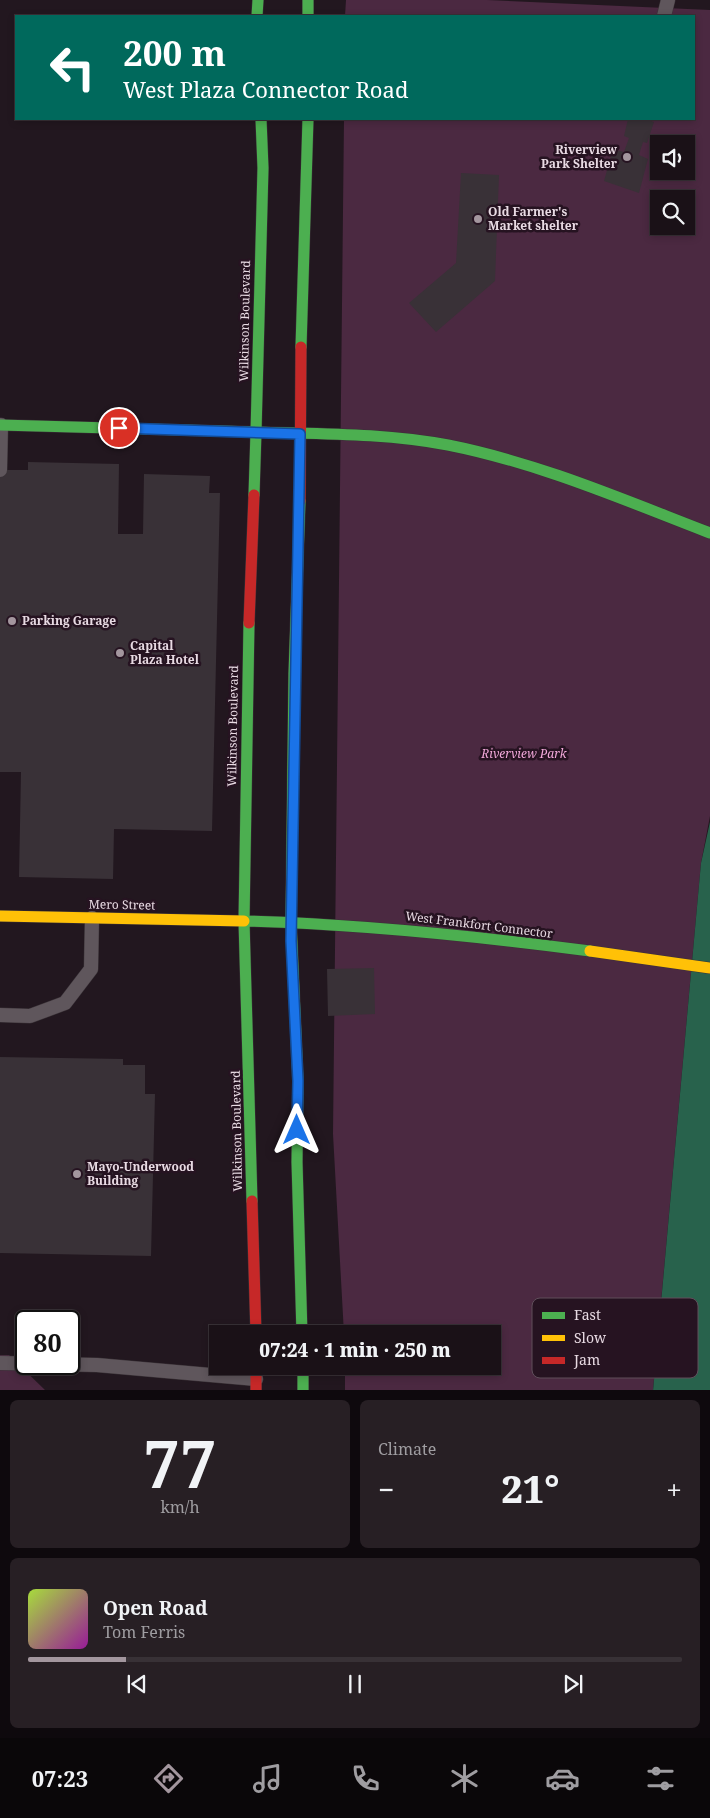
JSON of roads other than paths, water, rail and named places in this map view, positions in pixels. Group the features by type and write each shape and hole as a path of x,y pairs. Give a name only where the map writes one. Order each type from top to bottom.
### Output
{"main road":[{"path":"258,0 258,15"},
{"path":"308,0 308,15"},
{"name":"Wilkinson Boulevard","path":"256,1325 244,921 248,652 263,168 261,120"},
{"path":"302,1325 297,1162 298,1081 291,921 308,120"},
{"path":"1,425 256,432 405,439 448,445 492,455 710,533"},
{"name":"Mero Street","path":"0,916 244,921"},
{"name":"West Frankfort Connector","path":"244,921 291,921 425,932 710,968"},
{"path":"303,1375 303,1390"}],"lane":[{"path":"664,15 668,0"},
{"path":"0,470 1,425"},
{"path":"0,1015 30,1016 65,1003 91,969 92,918"},
{"path":"0,1364 98,1365 256,1379"}],"place":[{"name":"Riverview Park Shelter","path":"627,157"},
{"name":"Old Farmer's Market shelter","path":"478,219"},
{"name":"Parking Garage","path":"12,621"},
{"name":"Capital Plaza Hotel","path":"120,653"},
{"name":"Mayo-Underwood Building","path":"77,1174"}],"park label":[{"name":"Riverview Park","path":"524,754"}]}
